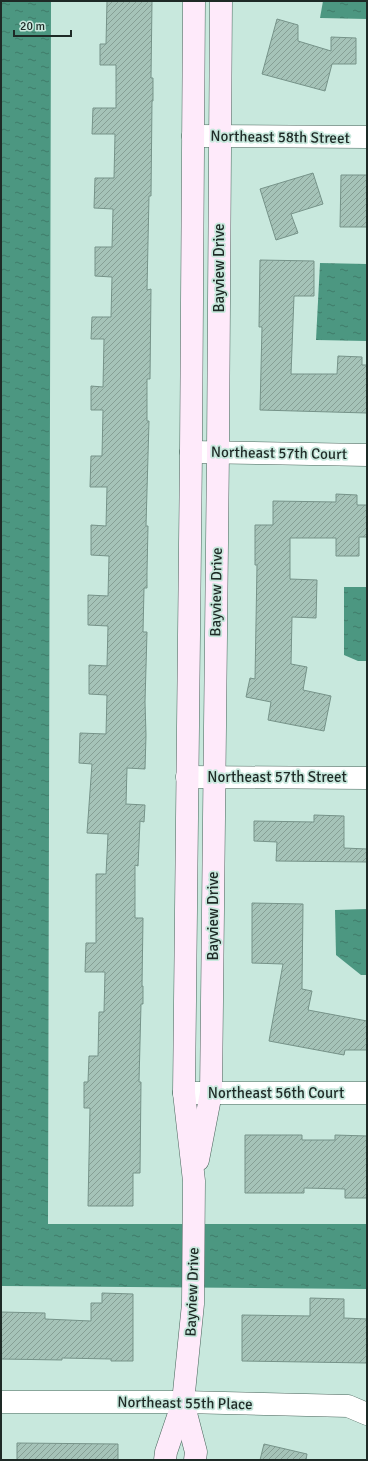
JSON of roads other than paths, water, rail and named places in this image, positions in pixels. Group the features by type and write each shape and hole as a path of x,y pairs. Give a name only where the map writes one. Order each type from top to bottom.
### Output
{"street":[{"name":"Bayview Drive","path":"165,1460 166,1452 184,1402 194,1304 194,1181 184,1093 194,1"},
{"name":"Bayview Drive","path":"194,1181 211,1093 221,1"},
{"name":"Northeast 58th Street","path":"193,136 367,138"},
{"path":"192,276 219,276"},
{"name":"Northeast 57th Court","path":"191,452 367,455"},
{"path":"189,603 216,603"},
{"name":"Northeast 57th Street","path":"187,777 367,778"},
{"path":"185,938 212,938"},
{"name":"Northeast 56th Court","path":"184,1093 367,1093"},
{"name":"Northeast 55th Place","path":"1,1402 184,1402 348,1406 367,1414"},
{"name":"Bayview Drive","path":"184,1402 196,1452 195,1460"}],"water":[{"path":"1,1 51,1 48,1224 367,1224 367,1289 1,1286"},
{"path":"323,1 367,1 367,19 320,18"},
{"path":"320,263 367,264 367,341 316,340"},
{"path":"344,587 367,587 367,661 358,661 344,655"},
{"path":"367,909 367,975 361,975 336,955 335,910"}]}
